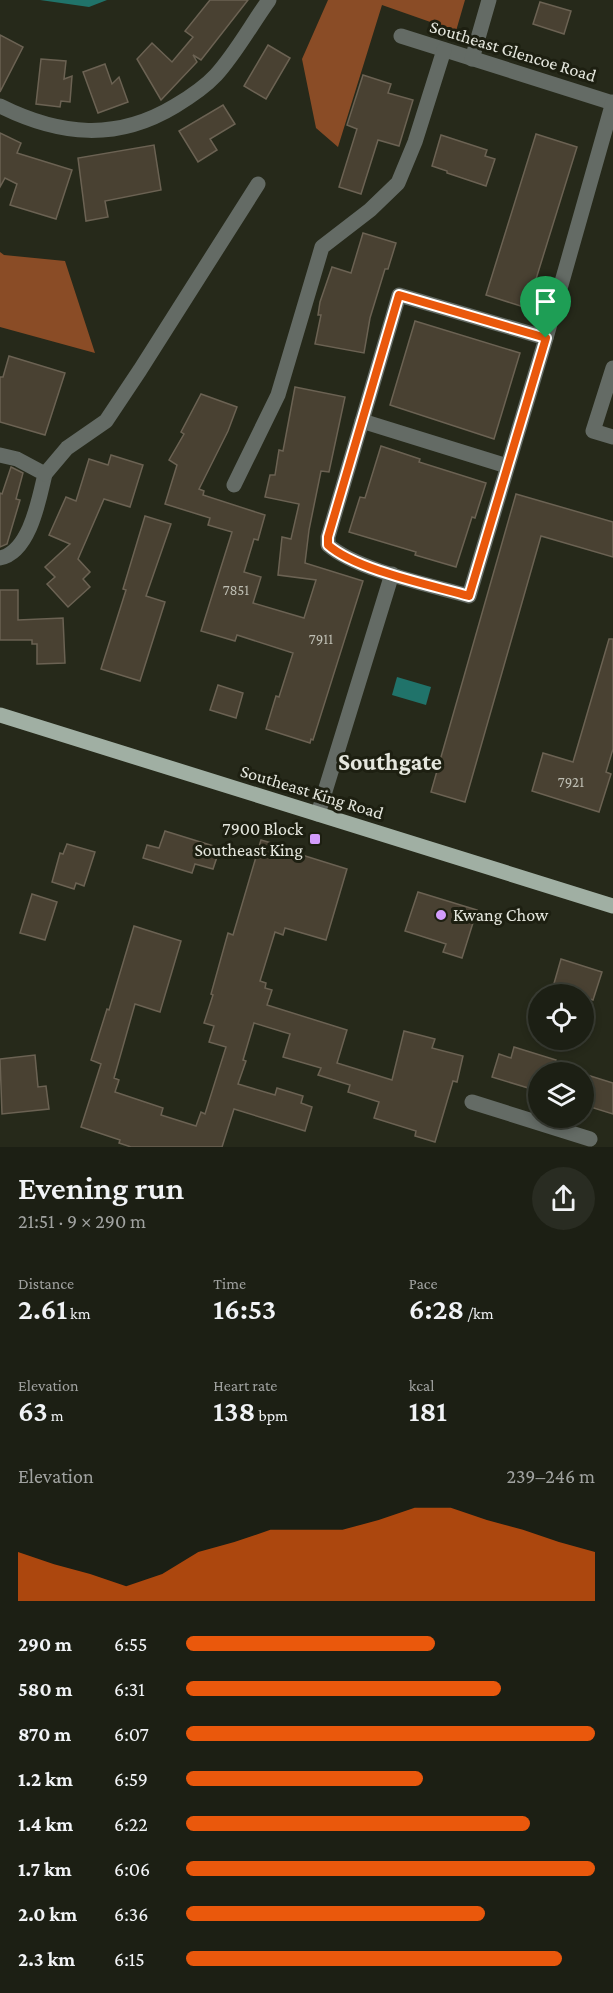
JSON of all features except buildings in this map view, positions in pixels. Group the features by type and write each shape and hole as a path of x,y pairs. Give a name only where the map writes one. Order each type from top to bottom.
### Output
{"main road":[{"name":"Southeast King Road","path":"0,715 613,906"}],"street":[{"path":"0,106 45,123 87,132 124,128 156,117 192,96 216,75 269,0"},
{"path":"472,59 489,0"},
{"name":"Southeast Glencoe Road","path":"401,36 613,102"},
{"path":"234,485 278,395 322,247 370,210 398,183 415,142 444,50"},
{"path":"546,338 399,295 328,537 328,545 347,557 392,574 469,596 546,338 613,102"},
{"path":"0,558 14,551 24,540 35,513 45,474 68,448 106,421 258,184"},
{"path":"613,368 593,431 613,438"},
{"path":"362,421 507,466"},
{"path":"0,455 17,459 45,474"},
{"path":"318,814 392,574"},
{"path":"472,1102 591,1139"}],"shaded area":[{"path":"328,0 465,0 456,31 382,5 338,147 316,128 302,59"},
{"path":"0,252 4,255 65,261 95,353 0,327"}],"water":[{"path":"40,0 107,0 89,7"},
{"path":"397,677 431,687 426,705 392,695"}],"place":[{"name":"7900 Block Southeast King","path":"315,839"},
{"name":"Kwang Chow","path":"441,915"}],"district":[{"name":"Southgate","path":"390,762"}],"route":[{"path":"399,295 546,338 469,596 372,567 347,557 328,545 328,537 399,295"}]}
